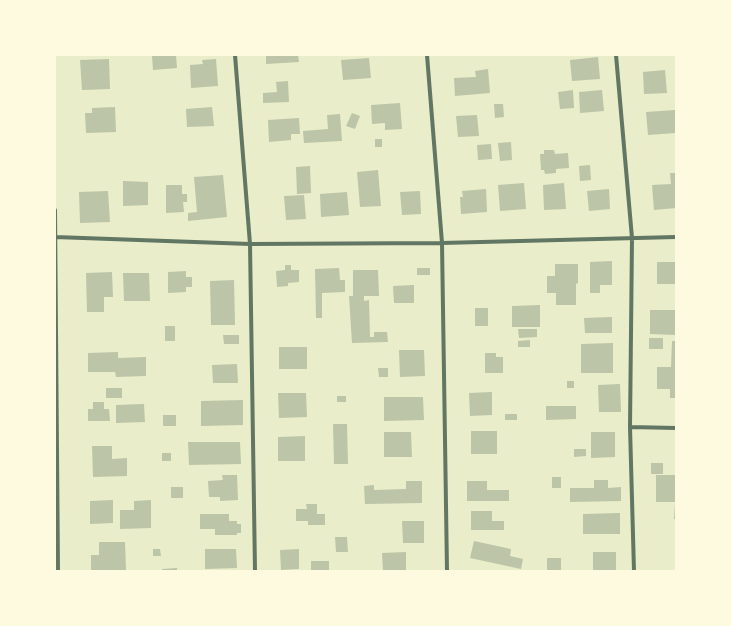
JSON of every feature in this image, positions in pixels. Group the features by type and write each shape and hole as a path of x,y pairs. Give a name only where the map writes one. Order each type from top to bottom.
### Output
{"street":[{"path":"235,55 250,244 255,571"},
{"path":"427,55 442,243 447,571"},
{"path":"616,55 632,238 630,428 634,571"},
{"path":"55,210 58,571"},
{"path":"55,237 250,244 442,243 676,237"},
{"path":"630,428 676,428"}],"building":[{"path":"176,55 177,68 153,70 152,56"},
{"path":"266,55 298,55 299,62 266,64"},
{"path":"598,57 600,79 572,81 570,60"},
{"path":"369,58 371,78 343,80 341,60"},
{"path":"109,59 110,89 82,90 80,60"},
{"path":"216,59 218,86 191,88 190,65 203,64 202,60"},
{"path":"488,69 490,93 455,96 454,78 476,77 475,71"},
{"path":"665,70 667,93 644,94 643,72"},
{"path":"288,81 289,102 263,103 263,93 277,92 276,82"},
{"path":"573,90 574,108 560,109 558,92"},
{"path":"602,90 604,111 580,113 579,92"},
{"path":"400,103 402,129 385,130 385,123 372,124 371,105"},
{"path":"494,104 503,104 504,117 495,118"},
{"path":"115,107 116,132 86,133 85,113 92,113 92,108"},
{"path":"212,107 214,126 187,127 186,109"},
{"path":"675,110 676,133 648,135 646,112"},
{"path":"352,113 360,116 355,129 346,126"},
{"path":"340,114 342,141 304,143 303,131 328,129 327,115"},
{"path":"477,115 479,136 458,137 456,116"},
{"path":"299,118 300,134 291,134 291,140 269,142 268,120"},
{"path":"375,139 382,139 382,147 375,147"},
{"path":"511,142 512,160 500,161 498,143"},
{"path":"491,144 492,159 478,160 477,145"},
{"path":"544,150 554,150 555,154 568,153 569,168 556,169 556,173 545,174 544,170 541,170 540,154 544,154"},
{"path":"590,165 591,180 580,181 579,166"},
{"path":"310,166 311,193 297,194 296,167"},
{"path":"378,170 381,206 360,207 357,172"},
{"path":"670,173 676,173 676,208 654,210 652,185 671,184"},
{"path":"223,175 227,217 188,221 188,213 197,212 194,177"},
{"path":"123,181 148,182 148,205 123,206"},
{"path":"524,183 526,209 500,211 498,185"},
{"path":"564,183 566,209 544,210 543,185"},
{"path":"166,185 182,185 182,194 187,194 187,202 183,202 184,212 166,213"},
{"path":"486,189 487,212 461,214 460,197 463,197 462,191"},
{"path":"609,189 610,209 589,211 587,191"},
{"path":"108,191 110,222 80,223 79,192"},
{"path":"420,191 421,214 402,215 400,192"},
{"path":"347,192 349,215 321,217 320,194"},
{"path":"304,195 306,219 286,220 284,196"},
{"path":"612,261 612,285 600,285 600,293 590,293 590,262"},
{"path":"657,262 676,262 676,284 657,284"},
{"path":"555,264 578,264 576,305 556,305 556,293 547,293 547,276 555,276"},
{"path":"285,265 291,265 291,270 299,270 299,282 288,283 288,286 277,287 276,271 285,270"},
{"path":"339,268 340,280 345,280 345,292 322,293 322,318 316,318 315,269"},
{"path":"417,268 430,268 430,275 417,275"},
{"path":"353,270 378,270 379,296 364,296 364,301 369,300 370,337 374,337 374,332 387,332 388,342 352,343 349,296 353,296"},
{"path":"186,271 186,277 192,277 192,287 186,287 186,292 168,293 168,272"},
{"path":"112,272 113,297 104,297 104,312 87,312 86,273"},
{"path":"123,273 149,273 150,301 124,301"},
{"path":"234,280 235,325 211,325 210,281"},
{"path":"414,285 414,303 394,303 393,286"},
{"path":"540,305 540,327 512,327 512,306"},
{"path":"475,308 488,308 488,326 475,326"},
{"path":"650,310 676,310 676,335 650,334"},
{"path":"612,317 612,333 585,333 584,318"},
{"path":"165,326 175,326 175,341 165,341"},
{"path":"518,329 537,329 537,337 519,338"},
{"path":"223,335 239,335 239,344 224,344"},
{"path":"649,338 663,338 663,349 649,349"},
{"path":"530,340 530,347 518,347 518,341"},
{"path":"672,341 676,341 676,398 670,398 670,389 657,389 657,367 671,367"},
{"path":"613,343 613,373 581,373 581,344"},
{"path":"279,347 307,347 307,369 279,369"},
{"path":"399,350 424,350 425,376 400,377"},
{"path":"118,352 118,358 146,357 146,376 116,377 115,372 88,372 88,353"},
{"path":"485,353 496,353 496,357 503,357 503,373 485,373"},
{"path":"237,364 238,383 213,383 212,365"},
{"path":"378,368 388,368 388,377 379,377"},
{"path":"567,381 574,381 574,388 567,388"},
{"path":"620,384 621,412 599,412 598,385"},
{"path":"106,388 122,388 122,398 106,398"},
{"path":"492,392 492,415 470,416 469,393"},
{"path":"278,393 306,393 307,417 279,418"},
{"path":"337,396 346,396 346,402 337,402"},
{"path":"384,397 423,397 424,420 384,421"},
{"path":"243,400 243,425 201,426 201,401"},
{"path":"93,402 104,402 104,409 109,409 110,421 88,421 88,409 93,409"},
{"path":"144,404 145,422 116,423 116,405"},
{"path":"546,406 576,406 576,419 546,420"},
{"path":"505,414 517,414 517,420 505,420"},
{"path":"163,415 176,415 176,426 163,426"},
{"path":"333,424 347,424 348,464 334,464"},
{"path":"471,431 497,431 497,454 471,454"},
{"path":"384,432 411,432 412,457 384,457"},
{"path":"591,432 615,432 615,457 591,458"},
{"path":"305,436 305,461 278,461 278,437"},
{"path":"188,442 240,442 241,464 189,465"},
{"path":"92,446 112,446 112,459 127,458 127,476 93,477"},
{"path":"574,449 586,449 586,456 574,457"},
{"path":"162,453 171,453 171,461 162,461"},
{"path":"651,463 663,463 663,474 651,474"},
{"path":"222,475 237,475 238,500 220,501 220,497 209,497 208,481 223,480"},
{"path":"656,475 676,475 676,519 674,519 675,502 656,502"},
{"path":"552,477 561,477 561,488 552,488"},
{"path":"594,480 608,480 608,488 621,487 621,501 570,502 570,488 594,488"},
{"path":"406,481 422,481 422,503 365,504 364,486 374,485 374,490 406,489"},
{"path":"467,481 487,481 487,490 509,490 509,501 467,501"},
{"path":"171,487 183,487 183,498 171,498"},
{"path":"113,500 113,523 90,524 90,501"},
{"path":"151,500 151,528 120,529 120,510 134,510 134,501"},
{"path":"306,504 317,504 317,514 325,514 325,525 308,525 308,521 296,521 296,509 307,509"},
{"path":"471,511 492,511 492,521 504,521 504,530 471,530"},
{"path":"620,513 620,534 583,534 583,514"},
{"path":"200,514 229,514 229,521 237,521 237,524 241,524 241,533 237,533 237,535 215,535 215,529 200,529"},
{"path":"402,521 424,521 424,543 403,543"},
{"path":"335,537 347,537 348,552 336,552"},
{"path":"474,541 511,549 510,556 523,559 521,569 470,558"},
{"path":"99,542 125,542 126,570 91,570 91,555 99,555"},
{"path":"153,549 160,549 161,556 153,556"},
{"path":"205,549 236,549 237,568 205,569"},
{"path":"299,549 299,569 281,570 280,550"},
{"path":"406,552 406,571 383,571 382,553"},
{"path":"593,552 616,552 616,571 593,571"},
{"path":"547,558 561,558 561,571 547,571"},
{"path":"311,561 329,561 329,571 311,571"},
{"path":"177,568 177,571 162,571 162,569"}]}
